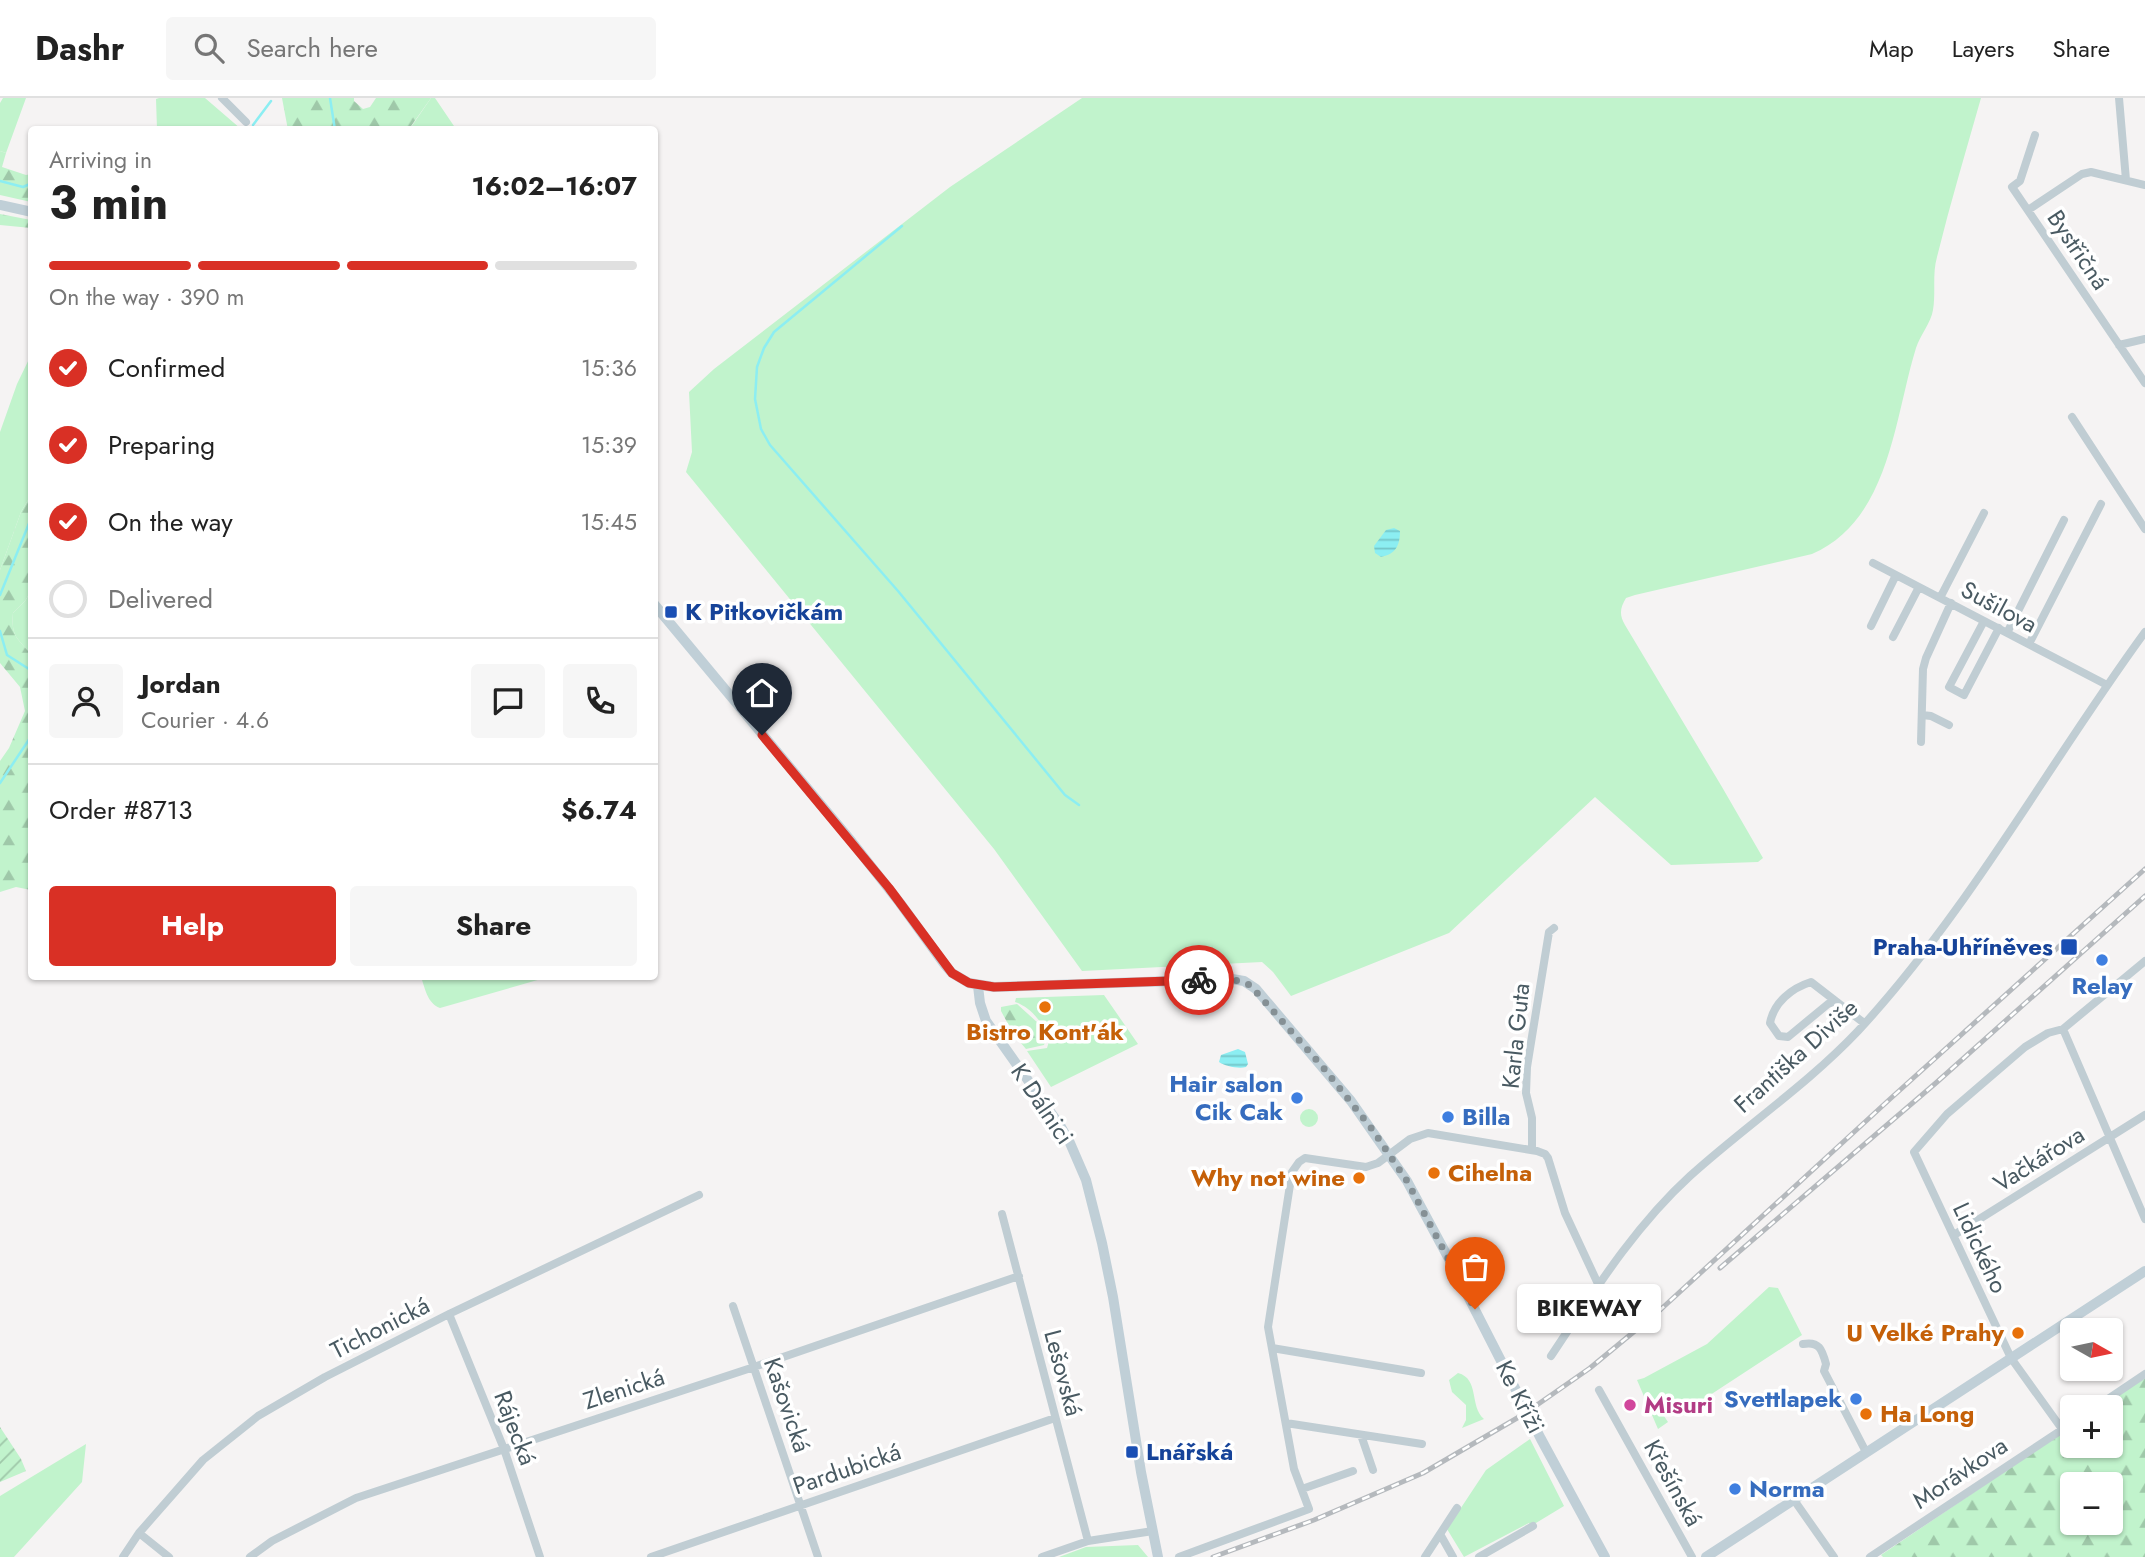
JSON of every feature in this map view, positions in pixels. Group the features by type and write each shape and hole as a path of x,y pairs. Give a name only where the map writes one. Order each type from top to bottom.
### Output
{"street":[{"path":"222,98 246,122"},
{"path":"2119,98 2126,180"},
{"name":"Bystřičná","path":"2035,135 2020,181 2012,187 2145,383"},
{"path":"2028,210 2082,174 2091,172 2145,185"},
{"path":"0,205 28,211"},
{"path":"2119,345 2145,339"},
{"path":"2072,417 2145,529"},
{"path":"2029,644 2101,504"},
{"path":"1940,598 1984,513"},
{"path":"1984,621 1949,687 1964,695 2064,520"},
{"name":"Sušilova","path":"1873,563 2107,685"},
{"path":"1871,626 1896,575"},
{"path":"1893,637 1919,587"},
{"path":"1921,742 1923,669 1951,603"},
{"path":"658,609 895,895 945,965 960,979 978,986"},
{"name":"Františka Diviše","path":"1551,1356 1598,1286 1649,1220 1681,1185 1838,1050 1864,1023 1960,902 2145,632"},
{"path":"1922,715 1931,716 1949,725"},
{"name":"Karla Guta","path":"1532,1150 1532,1118 1526,1093 1527,1067 1549,932 1554,928"},
{"path":"2145,961 2063,1029 2145,1219"},
{"name":"Ke Kříži","path":"978,986 1223,979 1244,981 1255,989 1322,1066 1389,1154 1432,1226 1605,1557"},
{"path":"1835,1001 1788,1037 1779,1036 1770,1023 1772,1012 1782,999 1799,986 1811,982 1864,1023"},
{"name":"K Dálnici","path":"978,986 986,1021 1061,1127 1086,1181 1113,1297 1137,1450 1159,1557"},
{"name":"Lidického","path":"2060,1426 2011,1358 1913,1152 1947,1114 2025,1047 2048,1033 2063,1029"},
{"name":"Vačkářova","path":"1954,1235 2145,1115"},
{"path":"1179,1557 1309,1509 1294,1469 1268,1327 1292,1172 1305,1158 1366,1167 1378,1163 1410,1139 1428,1133 1545,1154 1565,1213 1598,1286"},
{"name":"Tichonická","path":"123,1557 139,1534 203,1460 258,1416 325,1377 449,1314 699,1195"},
{"name":"Lešovská","path":"1002,1214 1088,1541"},
{"path":"1706,1557 2145,1270"},
{"name":"Zlenická","path":"250,1557 271,1541 356,1497 754,1367 1018,1276"},
{"name":"Kašovická","path":"733,1306 818,1557"},
{"name":"Rájecká","path":"449,1314 504,1449 540,1557"},
{"path":"1803,1344 1812,1342 1819,1346 1826,1364 1824,1371 1866,1452"},
{"path":"1272,1348 1421,1373"},
{"path":"2114,1395 2145,1374"},
{"name":"Křešínská","path":"1599,1390 1692,1557"},
{"name":"Pardubická","path":"651,1557 1055,1418"},
{"path":"1286,1423 1422,1444"},
{"name":"Morávkova","path":"1870,1557 2060,1430"},
{"path":"1360,1435 1373,1470"},
{"path":"1302,1489 1353,1471"},
{"path":"1794,1500 1834,1557"},
{"path":"1425,1557 1457,1508"},
{"path":"1479,1557 1533,1527"},
{"path":"1042,1557 1088,1541 1153,1531"},
{"path":"139,1534 169,1557"},
{"path":"1440,1534 1453,1557"}],"green space":[{"path":"3,98 26,98 6,153 0,151 0,103"},
{"path":"205,98 238,126 157,126 156,99"},
{"path":"282,98 354,98 363,109 370,107 376,98 431,98 411,126 287,126"},
{"path":"431,98 435,98 454,126 412,126"},
{"path":"1082,98 1981,98 1936,263 1932,315 1916,348 1885,465 1873,493 1858,517 1838,538 1812,554 1635,595 1626,598 1621,608 1625,625 1763,858 1758,862 1671,865 1595,797 1449,933 1291,996 1262,962 1082,971 994,849 686,472 692,452 689,392 714,369 950,187"},
{"path":"0,151 6,153 2,167 28,175 28,201 0,195"},
{"path":"0,214 28,219 28,228 0,225"},
{"path":"28,361 28,500 0,570 0,432"},
{"path":"28,500 28,596 13,613 13,627 16,636 28,650 28,889 16,887 0,892 0,761 9,748 25,711 20,687 0,663 0,570"},
{"path":"28,596 28,650 16,636 13,627 13,613"},
{"path":"422,980 538,980 440,1008 429,999"},
{"path":"1104,995 1138,1044 1051,1087 1027,1051 1047,1048 1050,1038 1036,1017 1015,1002 1016,998"},
{"path":"1017,1004 1038,1023 1047,1037 1044,1045 1026,1049 1014,1035 1001,1007"},
{"path":"1309,1109 1315,1112 1318,1118 1315,1124 1309,1127 1303,1124 1300,1118 1303,1112"},
{"path":"1769,1287 1778,1288 1802,1335 1678,1416 1674,1410 1664,1416 1668,1422 1658,1429 1637,1380 1707,1344"},
{"path":"1458,1373 1469,1381 1479,1414 1484,1419 1462,1428 1466,1420 1466,1405 1452,1392 1449,1380"},
{"path":"2145,1377 2145,1557 1881,1555 2060,1434 2060,1458 2123,1458 2123,1395 2119,1395"},
{"path":"0,1427 26,1471 0,1482"},
{"path":"1530,1439 1564,1506 1531,1526 1529,1523 1464,1557 1447,1529 1486,1470"},
{"path":"86,1444 82,1482 14,1557 0,1557 0,1496"},
{"path":"1138,1545 1148,1557 1059,1557 1086,1547"}],"water":[{"path":"1394,528 1400,531 1398,545 1390,554 1381,557 1375,553 1374,546 1386,530"},
{"path":"1238,1049 1245,1052 1248,1064 1246,1067 1232,1067 1219,1062 1221,1055"}],"waterway":[{"path":"330,98 334,126"},
{"path":"253,125 271,101"},
{"path":"0,181 23,187 28,185"},
{"path":"902,226 774,332 757,367 755,399 761,429 770,445 898,591 1065,795 1079,805"},
{"path":"0,595 28,526"},
{"path":"0,631 7,655 28,668"},
{"path":"0,783 28,741"}],"railway":[{"path":"1213,1557 1314,1520 1423,1473 1524,1414 1590,1368 1659,1311 2145,869"},
{"path":"1720,1268 1937,1082 2145,896"}],"way so far":[{"path":"1199,980 1232,979 1250,985 1322,1066 1372,1129 1407,1181 1475,1309"}],"place":[{"name":"K Pitkovičkám","path":"671,612"},
{"name":"Praha-Uhříněves","path":"2069,947"},
{"name":"Relay","path":"2102,960"},
{"name":"Bistro Kont'ák","path":"1045,1007"},
{"name":"Hair salon Cik Cak","path":"1297,1098"},
{"name":"Billa","path":"1448,1117"},
{"name":"Cihelna","path":"1434,1173"},
{"name":"Why not wine","path":"1359,1178"},
{"name":"BIKEWAY","path":"1475,1309"},
{"name":"U Velké Prahy","path":"2018,1333"},
{"name":"Svettlapek","path":"1856,1399"},
{"name":"Misuri","path":"1630,1405"},
{"name":"Ha Long","path":"1866,1414"},
{"name":"Lnářská","path":"1132,1452"},
{"name":"Norma","path":"1735,1489"}],"route":[{"path":"762,735 889,888 945,965 960,979 978,986 994,987 1199,980"}]}
